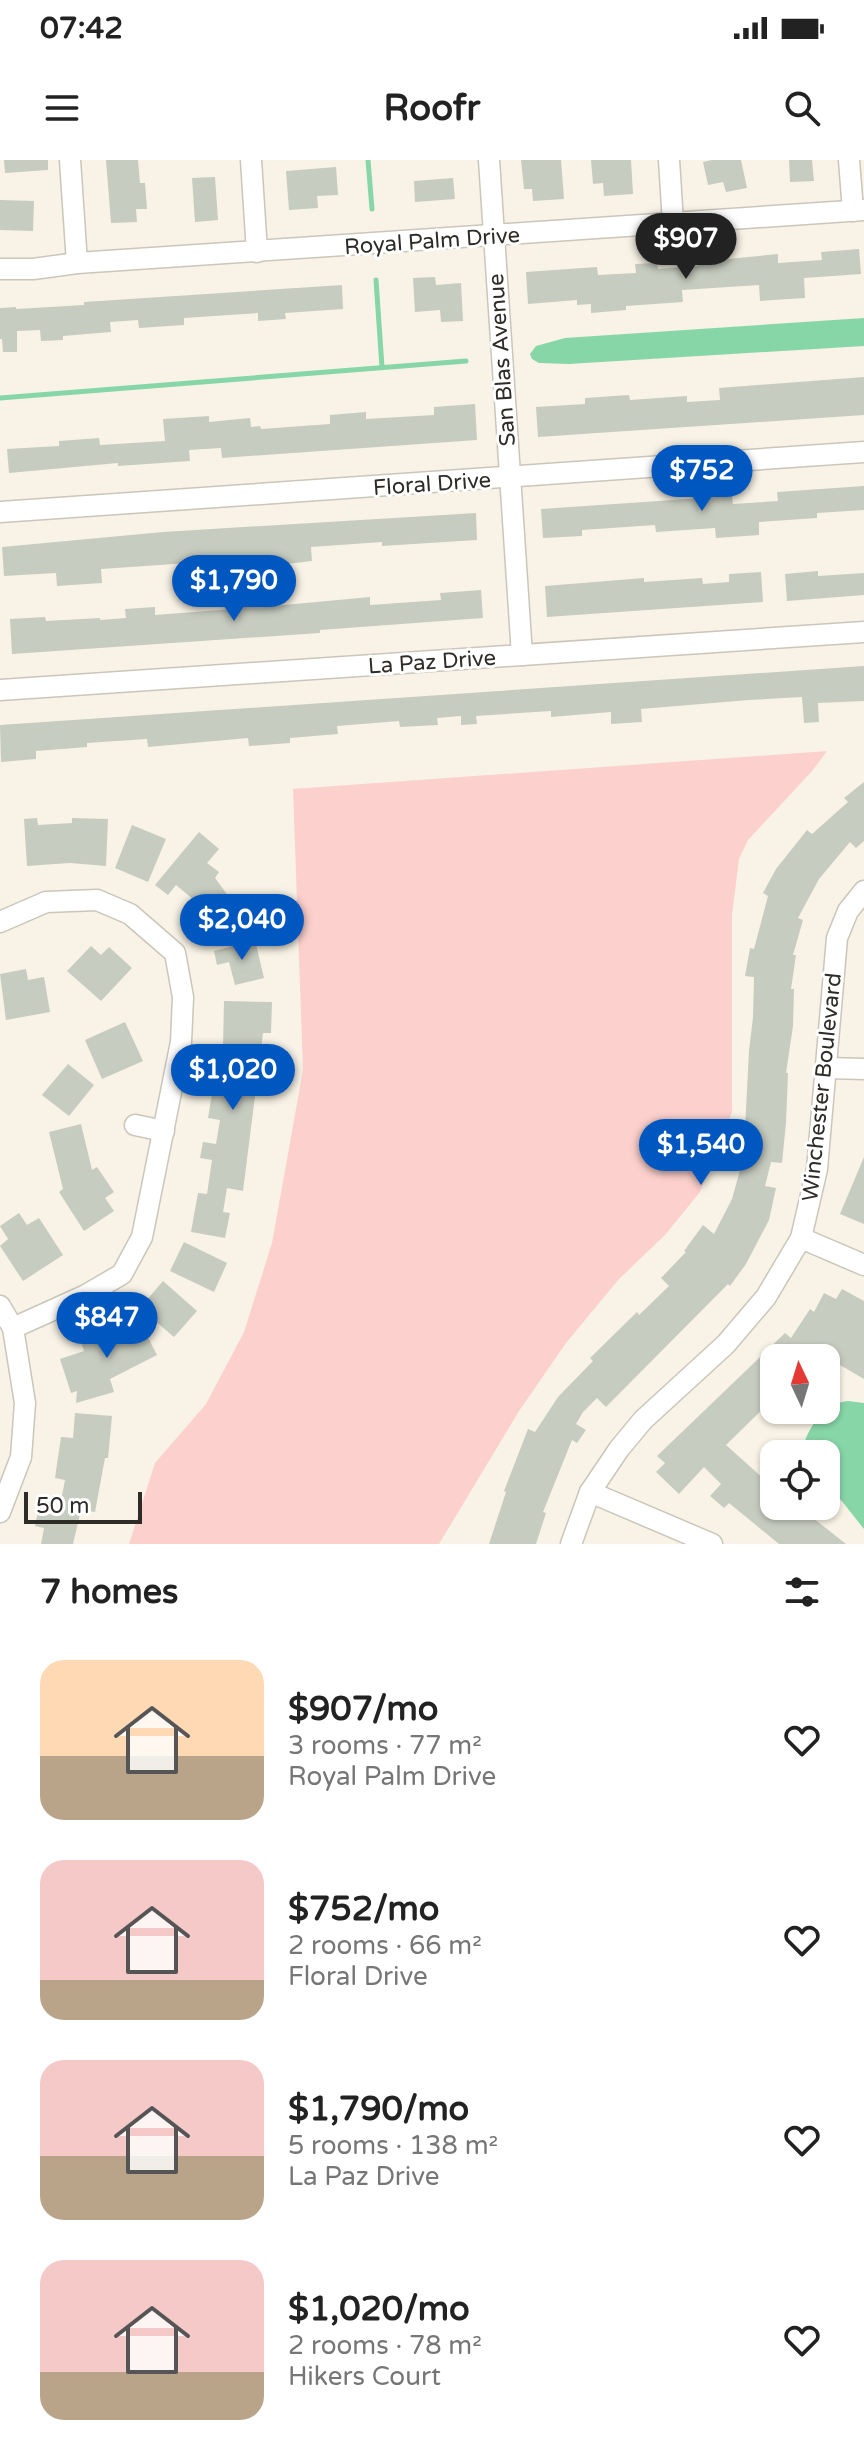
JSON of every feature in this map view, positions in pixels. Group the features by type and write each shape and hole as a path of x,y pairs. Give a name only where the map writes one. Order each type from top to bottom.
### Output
{"street":[{"path":"70,160 77,263"},
{"path":"251,160 257,252"},
{"name":"San Blas Avenue","path":"489,160 522,655"},
{"path":"669,160 673,223"},
{"path":"849,160 858,211"},
{"name":"Royal Palm Drive","path":"0,269 858,211"},
{"name":"Floral Drive","path":"0,512 864,452"},
{"name":"La Paz Drive","path":"0,690 864,632"},
{"name":"Winchester Boulevard","path":"571,1544 590,1492 643,1420 726,1344 766,1297 801,1238 817,1169 837,938 848,911 864,891"},
{"path":"0,922 46,902 97,900 130,914 175,953 183,997 181,1042 142,1237 122,1274 86,1295 13,1328"},
{"path":"827,1068 864,1069"},
{"path":"135,1125 164,1131"},
{"path":"801,1238 864,1265"},
{"path":"0,1306 13,1328 25,1403 21,1457 0,1512"},
{"path":"590,1492 712,1544"}],"shaded area":[{"path":"864,318 864,346 569,364 539,363 530,354 536,346 565,338"},
{"path":"827,751 748,840 739,859 732,915 732,1112 700,1192 665,1235 619,1279 566,1343 519,1411 439,1544 129,1544 155,1463 206,1404 244,1332 272,1243 303,1070 293,789"},
{"path":"840,1403 864,1403 864,1529 840,1499 840,1440 806,1440 814,1424 840,1424"}],"building":[{"path":"4,160 48,160 48,170 5,173"},
{"path":"106,160 138,160 140,183 145,183 147,209 136,209 137,222 111,223"},
{"path":"521,160 561,160 564,199 533,201 532,189 524,189"},
{"path":"591,160 631,160 633,194 604,196 603,183 593,184"},
{"path":"741,160 747,188 726,192 723,182 708,185 703,162"},
{"path":"789,160 812,160 814,181 790,182"},
{"path":"336,167 338,195 317,196 318,208 289,210 286,171"},
{"path":"215,177 218,220 195,222 192,178"},
{"path":"453,178 455,199 415,202 414,181"},
{"path":"0,200 34,201 33,231 0,230"},
{"path":"859,249 861,274 804,278 805,298 760,301 759,285 682,290 683,302 626,306 626,310 591,313 591,304 577,305 577,300 528,304 526,272 597,267 598,275 636,273 635,264 657,263 658,269 778,254 778,263 822,260 821,252"},
{"path":"435,277 436,285 461,283 463,321 441,322 440,310 415,312 413,278"},
{"path":"342,285 343,309 285,313 286,319 258,321 258,313 184,318 184,325 139,328 138,320 110,322 111,332 41,341 40,330 17,331 17,352 3,352 0,339 0,308 84,305 84,302"},
{"path":"864,377 864,415 538,437 536,407 585,404 585,398 629,395 630,400 687,396 687,402 720,400 719,388"},
{"path":"475,404 477,440 222,458 221,448 189,450 190,461 118,466 118,463 9,473 7,449 59,446 59,441 99,438 100,445 165,441 163,419 209,416 209,422 250,418 251,427 260,426 261,429 330,424 330,415 366,412 366,419 434,415 434,407"},
{"path":"864,486 864,510 817,513 817,518 759,522 759,535 716,538 715,528 656,532 655,525 582,530 582,536 543,538 541,509 732,496 733,504 778,501 777,492"},
{"path":"476,513 477,540 311,547 312,561 261,567 219,570 219,561 101,569 102,583 57,586 56,573 4,576 2,547 163,532"},
{"path":"818,571 818,576 864,573 864,595 787,601 785,574"},
{"path":"761,572 763,602 547,617 545,586 644,578 644,582 702,578 703,584 729,582 729,574"},
{"path":"481,590 483,618 320,630 320,633 12,654 10,619 100,620 126,618 125,609 155,607 155,615 233,609 233,604 262,602 263,607 370,597 370,605 441,600 440,593"},
{"path":"864,666 864,701 818,703 819,722 804,723 802,697 641,709 642,722 611,724 611,712 551,717 551,711 476,716 477,724 461,725 461,716 437,718 438,725 400,727 399,721 337,726 338,734 290,738 290,743 249,746 248,738 148,747 147,739 87,743 87,747 36,751 36,759 1,762 0,725"},
{"path":"864,782 864,841 856,848 850,842 819,879 798,918 803,920 793,955 796,955 791,989 794,989 793,1026 786,1073 786,1123 782,1163 771,1162 765,1186 776,1188 769,1220 746,1264 730,1286 728,1284 606,1407 597,1398 583,1412 576,1424 586,1430 577,1443 572,1440 543,1512 546,1513 536,1544 489,1544 504,1491 528,1429 535,1432 558,1397 593,1361 590,1358 669,1286 661,1278 686,1252 703,1225 714,1234 732,1199 743,1159 731,1158 734,1128 745,1129 753,1017 754,977 745,976 750,948 754,949 768,896 763,893 776,869 807,830 812,834 848,802 844,798"},
{"path":"37,818 38,825 72,823 72,818 108,819 106,866 70,863 27,866 24,819"},
{"path":"132,825 166,839 148,882 115,868"},
{"path":"199,832 219,849 207,863 219,872 215,878 246,920 216,942 192,909 199,904 176,885 168,895 155,885"},
{"path":"255,940 264,978 235,985 229,962 217,965 214,951"},
{"path":"91,946 101,955 109,947 132,968 101,1001 67,971"},
{"path":"26,969 28,980 44,977 50,1012 6,1020 0,974"},
{"path":"224,1001 272,1002 271,1033 263,1033 243,1191 227,1188 223,1212 230,1213 225,1238 191,1232 198,1193 207,1194 212,1160 200,1158 203,1142 216,1144 220,1120 208,1118 212,1094 224,1096 228,1065 218,1064 220,1046 223,1046"},
{"path":"125,1022 143,1061 102,1079 85,1040"},
{"path":"68,1064 94,1085 69,1116 42,1095"},
{"path":"81,1124 92,1170 97,1167 114,1192 105,1198 114,1211 84,1231 59,1192 63,1189 49,1132"},
{"path":"864,1157 864,1224 840,1214"},
{"path":"19,1213 27,1225 39,1218 63,1255 23,1281 0,1246 8,1239 0,1226"},
{"path":"184,1242 227,1263 214,1292 170,1271"},
{"path":"163,1281 197,1311 174,1337 140,1308"},
{"path":"842,1289 864,1301 864,1379 840,1365 840,1344 774,1344 785,1333 791,1338 810,1309 814,1312 824,1293 836,1299"},
{"path":"135,1312 157,1355 110,1379 114,1392 76,1403 77,1391 71,1393 60,1359 84,1351 80,1339 96,1334 99,1344 125,1331 120,1320"},
{"path":"760,1357 760,1412 726,1445 760,1475 760,1520 816,1520 846,1544 779,1544 729,1503 724,1508 710,1496 721,1484 704,1467 679,1494 656,1472 665,1463 657,1456"},
{"path":"75,1413 112,1416 108,1458 105,1458 95,1512 81,1510 73,1544 41,1544 44,1528 35,1526 38,1511 58,1516 65,1480 55,1478 61,1437 73,1438"}],"waterway":[{"path":"368,160 372,209"},
{"path":"376,280 382,367"},
{"path":"0,398 466,361"}]}
